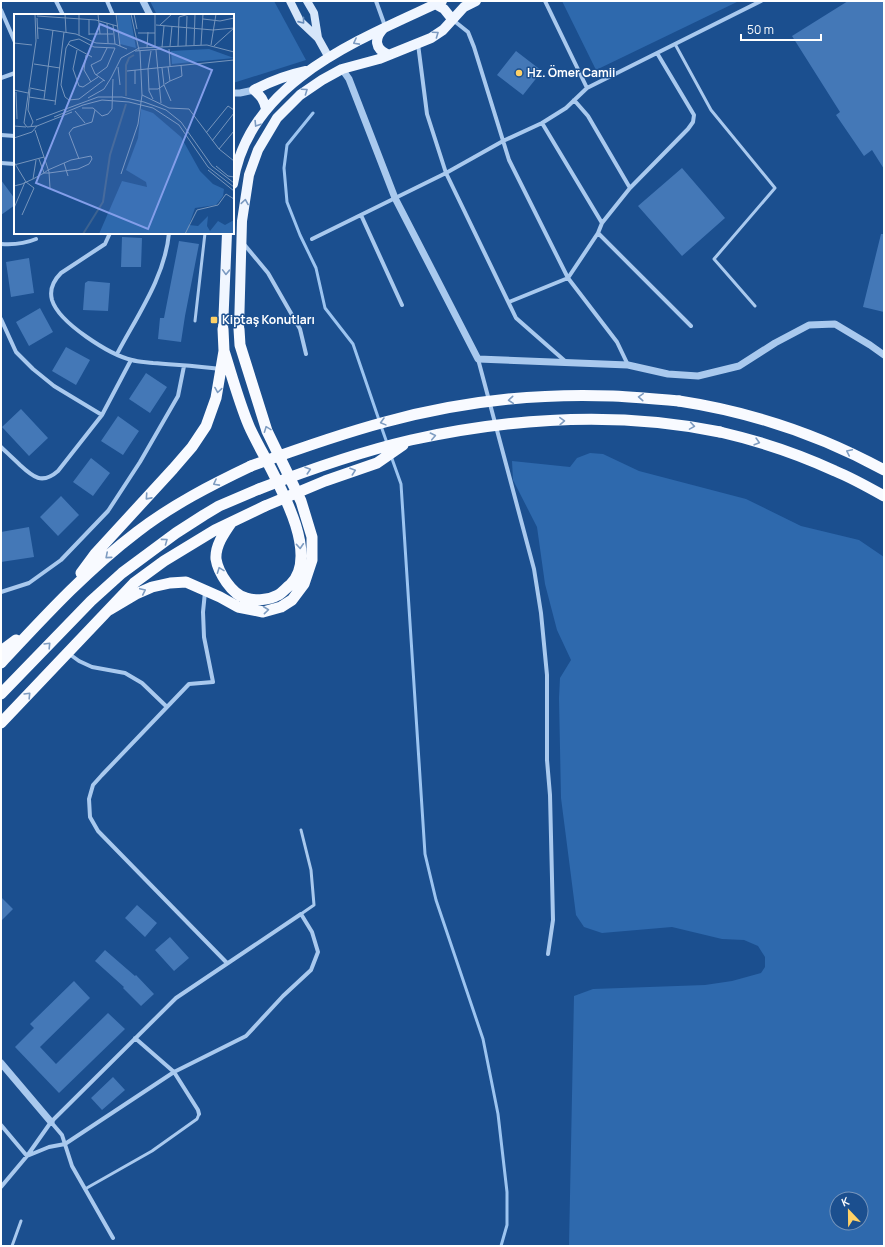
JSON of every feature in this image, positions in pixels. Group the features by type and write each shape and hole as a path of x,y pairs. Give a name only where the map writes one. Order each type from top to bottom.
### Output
{"highway":[{"path":"73,588 95,554 173,469 192,447 206,426 216,398 224,351 224,329"},
{"path":"109,610 136,594 152,587 170,583 186,582 238,607 263,612 281,607 292,600 304,584 312,560 312,537 301,501 267,431 240,345 239,329"},
{"path":"224,351 250,426 290,508 300,542 298,571 292,583 280,595 264,600 245,598 231,589 224,579 216,558 223,535 231,522"},
{"path":"1,663 73,588 118,547 144,527 189,498 250,466 311,444 379,423 426,412 510,400 584,396 613,396 679,401 722,409 772,422 817,438 881,468"},
{"path":"1,694 91,601 122,573 176,533 219,506 259,489 336,462 410,440 490,426 527,423 592,420 652,421 696,427 762,443 835,470 884,496"},
{"path":"1,723 134,583 164,561 214,530 265,506 326,481 377,463 410,440"},
{"path":"1,651 38,623"}],"main road":[{"path":"290,1 300,21 318,38 328,56 342,70"},
{"path":"307,1 314,13 318,38"},
{"path":"239,329 242,221 249,175 258,150 277,118 300,95 322,80 342,70 389,55 431,38 443,30 464,7 476,1"},
{"path":"234,176 235,168 245,143 266,109 284,91 328,56 385,26 437,2 452,19"},
{"path":"385,26 378,35 377,42 379,49 389,55"},
{"path":"266,109 264,100 260,94 254,90 271,81 291,74 308,71"},
{"path":"224,329 227,234"}],"street":[{"path":"56,1 62,14"},
{"path":"107,1 113,14"},
{"path":"143,1 150,14"},
{"path":"376,1 385,26"},
{"path":"545,1 586,88"},
{"path":"312,239 446,173 503,141 542,124 566,108 586,88 761,1"},
{"path":"1,10 14,40"},
{"path":"452,19 468,32 509,160 568,278 617,342 628,365"},
{"path":"418,44 427,114 446,173 516,318 565,362"},
{"path":"509,302 568,278 598,233 602,222 630,188 688,129 693,122 694,115 657,53"},
{"path":"342,70 349,79 395,198 478,359 534,569 546,674 547,760 551,818 553,920 548,954"},
{"path":"1,78 14,73"},
{"path":"234,93 254,90"},
{"path":"574,100 588,116 630,188"},
{"path":"542,124 602,222"},
{"path":"1,135 14,136"},
{"path":"1,163 14,164"},
{"path":"361,214 402,305"},
{"path":"598,233 691,326"},
{"path":"110,234 105,244 61,272 56,278 52,285 51,293 52,301 56,308 70,324 103,348 131,360 221,369"},
{"path":"116,354 148,297 162,267 169,234"},
{"path":"1,244 14,245 36,239"},
{"path":"241,241 268,272 300,329 306,354"},
{"path":"1,319 16,352 33,369 54,386 102,415"},
{"path":"478,359 628,365 668,374 698,376 739,366 775,343 809,325 835,324 870,345 884,356"},
{"path":"1,447 31,475 42,479 48,478 58,471 102,415 131,360"},
{"path":"1,592 29,583 61,560 108,511 140,462 178,396 184,366"},
{"path":"205,591 203,612 204,637 213,682 190,684 102,774 93,785 89,799 90,817 98,832 227,964"},
{"path":"68,653 79,661 92,667 125,673 142,683 167,707"},
{"path":"1,1187 27,1156 51,1122 176,998 301,914 312,932 318,952 311,970 283,996 246,1036 174,1072 65,1144 27,1156"},
{"path":"135,1038 174,1072 199,1114"},
{"path":"1,1063 62,1135 72,1166 113,1238"},
{"path":"1,1125 27,1156"}],"lane":[{"path":"675,44 711,110 775,188 714,260 755,306"},
{"path":"195,321 205,234"},
{"path":"301,830 311,870 314,904 301,914"},
{"path":"85,1189 152,1151 197,1119 199,1114"},
{"path":"12,1246 21,1221"}],"shaded area":[{"path":"150,1 274,1 306,60 234,83 234,14 156,14"},
{"path":"562,1 739,1 596,70"},
{"path":"590,453 603,454 639,471 746,499 801,526 859,540 884,557 884,1246 569,1246 574,996 593,989 705,985 732,981 761,973 765,967 765,957 758,946 744,940 722,939 672,927 602,933 584,927 576,915 561,798 559,698 560,678 571,660 557,630 545,584 537,527 513,480 512,461 570,467 577,458"}],"building":[{"path":"848,1 884,1 884,169 872,150 864,156 836,115 840,112 792,36"},
{"name":"Hz. Ömer Camii","path":"516,51 542,71 523,95 497,75"},
{"path":"682,168 725,218 682,256 638,206"},
{"path":"1,180 14,198 14,206 1,215"},
{"path":"881,234 884,234 884,312 863,307"},
{"path":"122,237 142,238 141,267 121,267"},
{"path":"179,241 199,244 181,342 158,339 160,318 164,318"},
{"path":"29,258 34,293 11,297 6,262"},
{"path":"88,281 110,283 108,311 83,310 85,283"},
{"path":"40,308 53,332 29,346 16,322"},
{"path":"66,347 90,360 76,385 52,371"},
{"path":"146,373 167,387 150,413 129,399"},
{"path":"21,409 48,438 29,456 2,427"},
{"path":"118,416 139,431 123,455 101,441"},
{"path":"91,458 110,473 93,496 73,482"},
{"path":"61,496 79,515 58,536 40,517"},
{"path":"29,527 34,557 1,562 1,532"},
{"path":"1,897 13,909 1,921"},
{"path":"137,905 157,923 145,937 125,918"},
{"path":"170,937 189,958 174,971 155,950"},
{"path":"105,950 135,976 136,975 154,994 141,1006 123,988 124,987 95,961"},
{"path":"74,981 90,998 40,1047 56,1064 108,1013 125,1029 59,1093 15,1047 34,1028 30,1024"},
{"path":"113,1077 125,1090 102,1110 91,1098"}],"waterway":[{"path":"313,113 287,145 284,168 287,202 300,235 316,268 325,308 353,344 379,420"},
{"path":"381,426 387,443"},
{"path":"391,456 401,484 425,854 436,900 483,1039 498,1114 507,1192 507,1225 501,1246"}],"place":[{"name":"Hz. Ömer Camii","path":"519,73"},
{"name":"Kiptaş Konutları","path":"214,320"}]}
